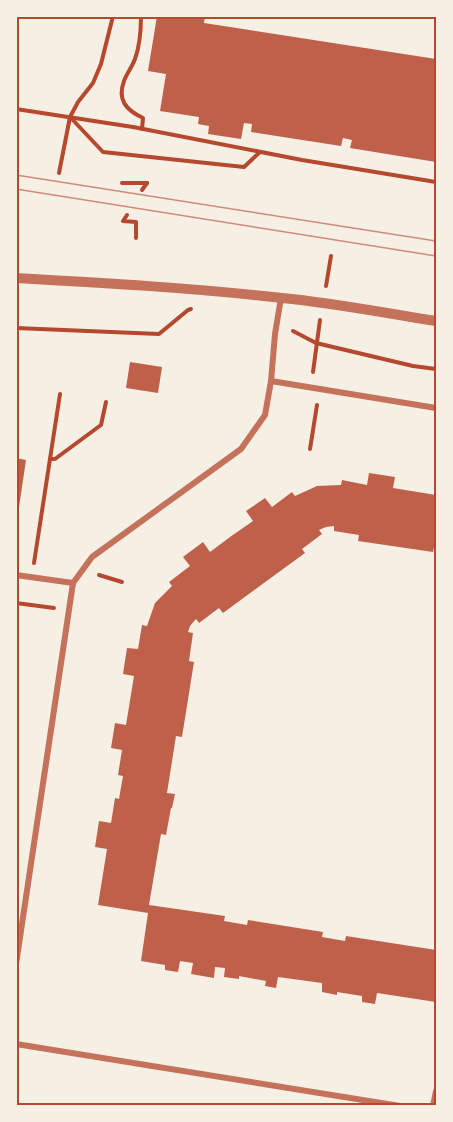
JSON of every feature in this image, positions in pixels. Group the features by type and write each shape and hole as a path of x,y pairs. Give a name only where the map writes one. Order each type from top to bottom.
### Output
{"street":[{"path":"16,278 162,287 281,298 436,321"},
{"path":"16,964 73,583 92,557 241,449 265,415 281,298"},
{"path":"271,381 436,408"},
{"path":"16,575 73,583"},
{"path":"16,1044 400,1106"},
{"path":"434,1106 436,1091"}],"path":[{"path":"59,173 70,117 97,74 113,16"},
{"path":"141,16 141,38 124,82 122,95 125,107 143,118 142,129"},
{"path":"16,109 142,129 302,160 436,182"},
{"path":"70,117 103,152 244,167 260,152"},
{"path":"122,183 147,183 142,190"},
{"path":"127,215 123,220 136,222 136,238"},
{"path":"310,449 319,389 313,373 316,343 332,256"},
{"path":"16,328 159,334 188,310 196,308"},
{"path":"277,323 316,343 413,366 436,369"},
{"path":"32,577 60,394"},
{"path":"50,459 55,459 101,425 106,402"},
{"path":"16,603 69,610"}],"building":[{"path":"157,16 205,16 204,23 436,59 436,162 350,148 352,140 343,138 341,146 251,132 252,124 244,123 241,139 208,134 209,126 198,124 199,117 160,111 166,74 148,71"},
{"path":"130,362 162,367 158,393 126,388"},
{"path":"16,458 26,460 18,514 16,514"},
{"path":"369,473 395,477 393,488 436,495 436,547 433,552 358,541 359,535 334,531 334,526 326,527 319,530 322,534 302,549 305,553 223,613 219,608 199,623 196,619 190,626 188,632 193,633 189,661 194,662 182,737 176,736 167,793 175,794 166,835 161,834 149,905 225,916 224,921 247,925 248,920 323,932 322,937 345,941 346,936 436,950 436,1002 377,993 375,1004 362,1002 362,996 322,992 322,983 278,977 276,988 265,986 266,981 239,976 239,979 224,977 225,968 215,967 214,978 191,974 193,963 180,961 178,972 165,970 165,965 141,961 148,913 98,905 107,849 95,847 99,821 111,823 115,798 119,799 123,776 118,775 122,750 111,748 115,723 126,725 134,676 123,674 127,648 138,649 142,625 147,626 155,603 172,586 169,582 190,566 183,557 203,542 210,552 253,521 246,511 265,498 272,507 292,492 295,496 317,486 341,485 342,480 367,485"}],"tram line":[{"path":"16,175 436,241"},
{"path":"16,189 436,256"}]}
